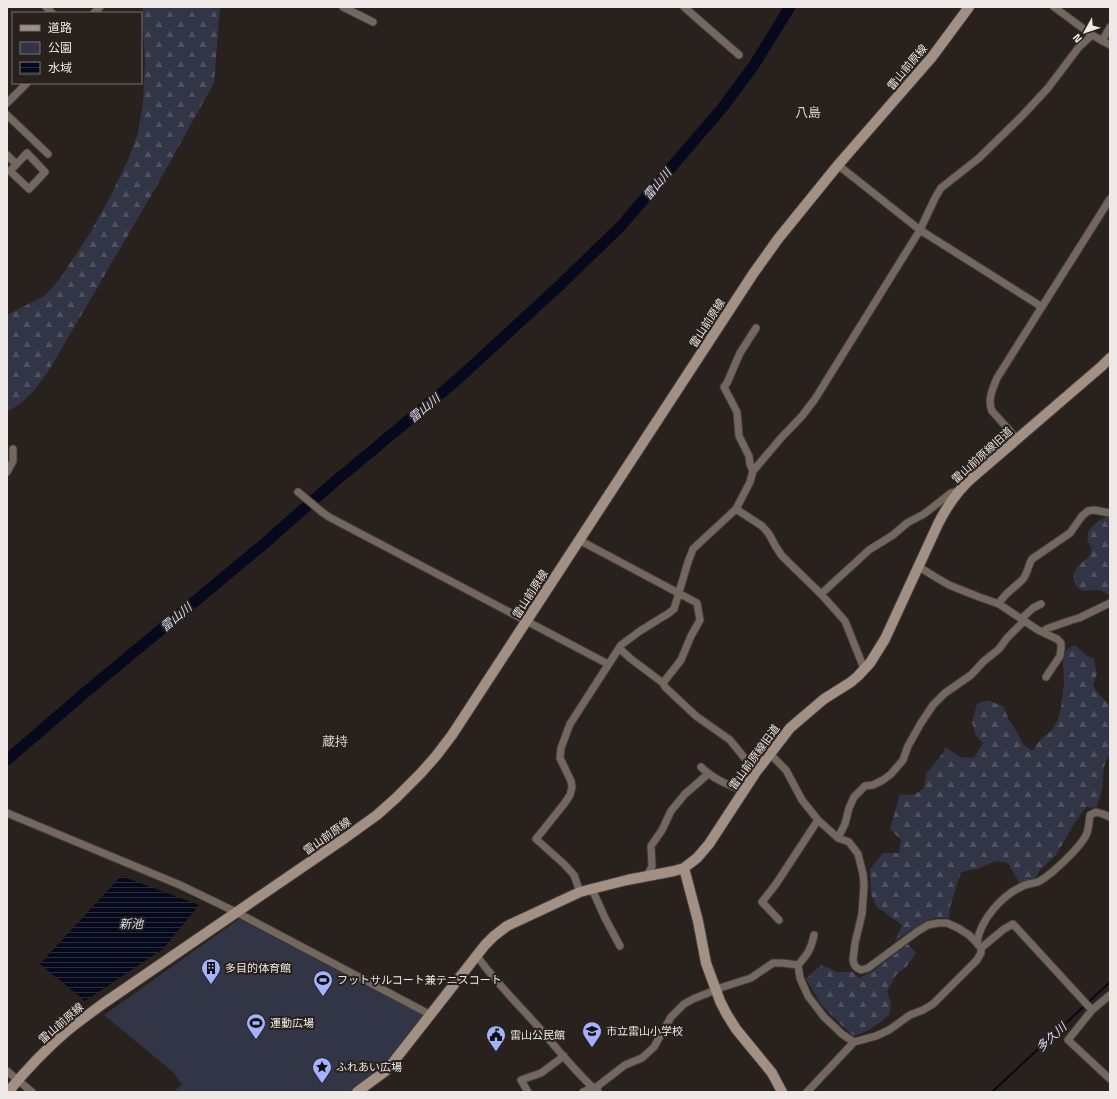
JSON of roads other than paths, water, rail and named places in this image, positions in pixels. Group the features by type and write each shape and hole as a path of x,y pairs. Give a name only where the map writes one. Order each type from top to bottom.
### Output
{"main road":[{"name":"雷山前原線","path":"8,1092 50,1047 81,1020 345,838 396,798 421,773 452,735 753,274 778,239 838,165 932,57 969,7"},
{"name":"雷山前原線旧道","path":"357,1092 387,1070 485,945 507,926 580,892 627,880 674,871 684,868 697,858 709,844 756,772 790,728 824,698 851,682 878,652 938,524 957,494 968,482 1110,358"},
{"path":"684,868 698,921 706,963 715,990 726,1013 736,1029 767,1065 782,1092"}],"street":[{"path":"343,7 373,22"},
{"path":"684,7 739,55"},
{"path":"1054,7 1092,35 1110,45"},
{"path":"1102,41 1110,27"},
{"path":"580,892 574,875 536,839 570,795 572,787 571,781 560,758 561,748 570,724 621,645 674,609 693,549 736,509 750,482 753,470 802,416 815,399 920,230 941,188 979,158 1022,116 1048,88 1079,47 1092,35"},
{"path":"7,103 26,84"},
{"path":"7,114 48,154"},
{"path":"27,153 44,172 29,189 10,171 16,164 27,153"},
{"path":"7,155 16,164"},
{"path":"838,165 920,230 1042,307"},
{"path":"1017,439 992,411 990,406 991,394 997,378 1110,199"},
{"path":"753,470 750,464 749,456 739,436 736,412 724,387 740,353 756,328"},
{"path":"7,472 13,460 13,448"},
{"path":"298,492 322,512 608,664"},
{"path":"821,594 870,550 893,535 907,523 924,514 951,493 954,492 957,494"},
{"path":"736,509 762,526 769,534 782,556 821,594 844,621 865,668"},
{"path":"999,604 1000,601 1023,579 1032,559 1070,534 1082,516 1088,511 1094,510 1110,513"},
{"path":"579,540 697,603 700,620 691,636 681,660 663,683"},
{"path":"919,566 949,584 999,604 1038,630 1057,639 1060,643 1060,656 1046,677"},
{"path":"1045,633 1046,629 1079,618 1110,603"},
{"path":"838,838 845,824 849,808 854,797 865,786 873,785 891,774 903,760 908,746 933,705 945,693 971,675 984,661 999,649 1033,608 1041,604"},
{"path":"619,648 663,683 665,688 696,716 730,740 756,772"},
{"path":"770,754 786,770 802,800 818,820 838,838 849,842 855,849 860,861 863,874 864,900 853,960 856,968 861,970 868,968 918,931 928,925 938,923 947,923 958,928 970,935 979,946"},
{"path":"701,767 708,774 729,786 744,791"},
{"path":"647,876 652,866 651,846 662,830 671,811 685,794 708,774"},
{"path":"807,1092 854,1042 876,1036 889,1030 910,1015 933,1004 977,960 981,953 978,935 980,928 994,908 1024,885 1039,882 1076,849 1086,833 1090,815 1096,812 1110,817"},
{"path":"7,813 180,885 236,912 431,1015"},
{"path":"778,920 762,902 776,884 818,820"},
{"path":"592,889 620,946"},
{"path":"979,946 1004,928 1013,924 1091,1009"},
{"path":"798,965 807,955 812,946 814,935"},
{"path":"477,956 484,966 596,1090"},
{"path":"583,1092 596,1090 599,1085 625,1065 642,1058 654,1048 671,1017 684,1004 715,990 751,978 773,963 782,962 798,965"},
{"path":"798,965 800,978 808,996 824,1017 842,1034 854,1042"},
{"path":"1110,995 1091,1009 1068,1040 1110,1079"},
{"path":"528,1092 521,1080 541,1073 564,1056"},
{"path":"7,1071 32,1092"}],"water":[{"name":"新池","path":"121,876 199,905 163,949 85,1001 40,964"}],"waterway":[{"name":"雷山川","path":"7,760 458,379 559,286 621,226 723,107 754,65 790,7"},
{"name":"多久川","path":"992,1092 1110,982"}],"place":[{"name":"多目的体育館","path":"211,985"},
{"name":"フットサルコート兼テニスコート","path":"323,997"},
{"name":"運動広場","path":"256,1040"},
{"name":"市立雷山小学校","path":"592,1048"},
{"name":"雷山公民館","path":"496,1052"},
{"name":"ふれあい広場","path":"322,1084"}],"district":[{"name":"八島","path":"808,112"},
{"name":"蔵持","path":"335,741"}]}
